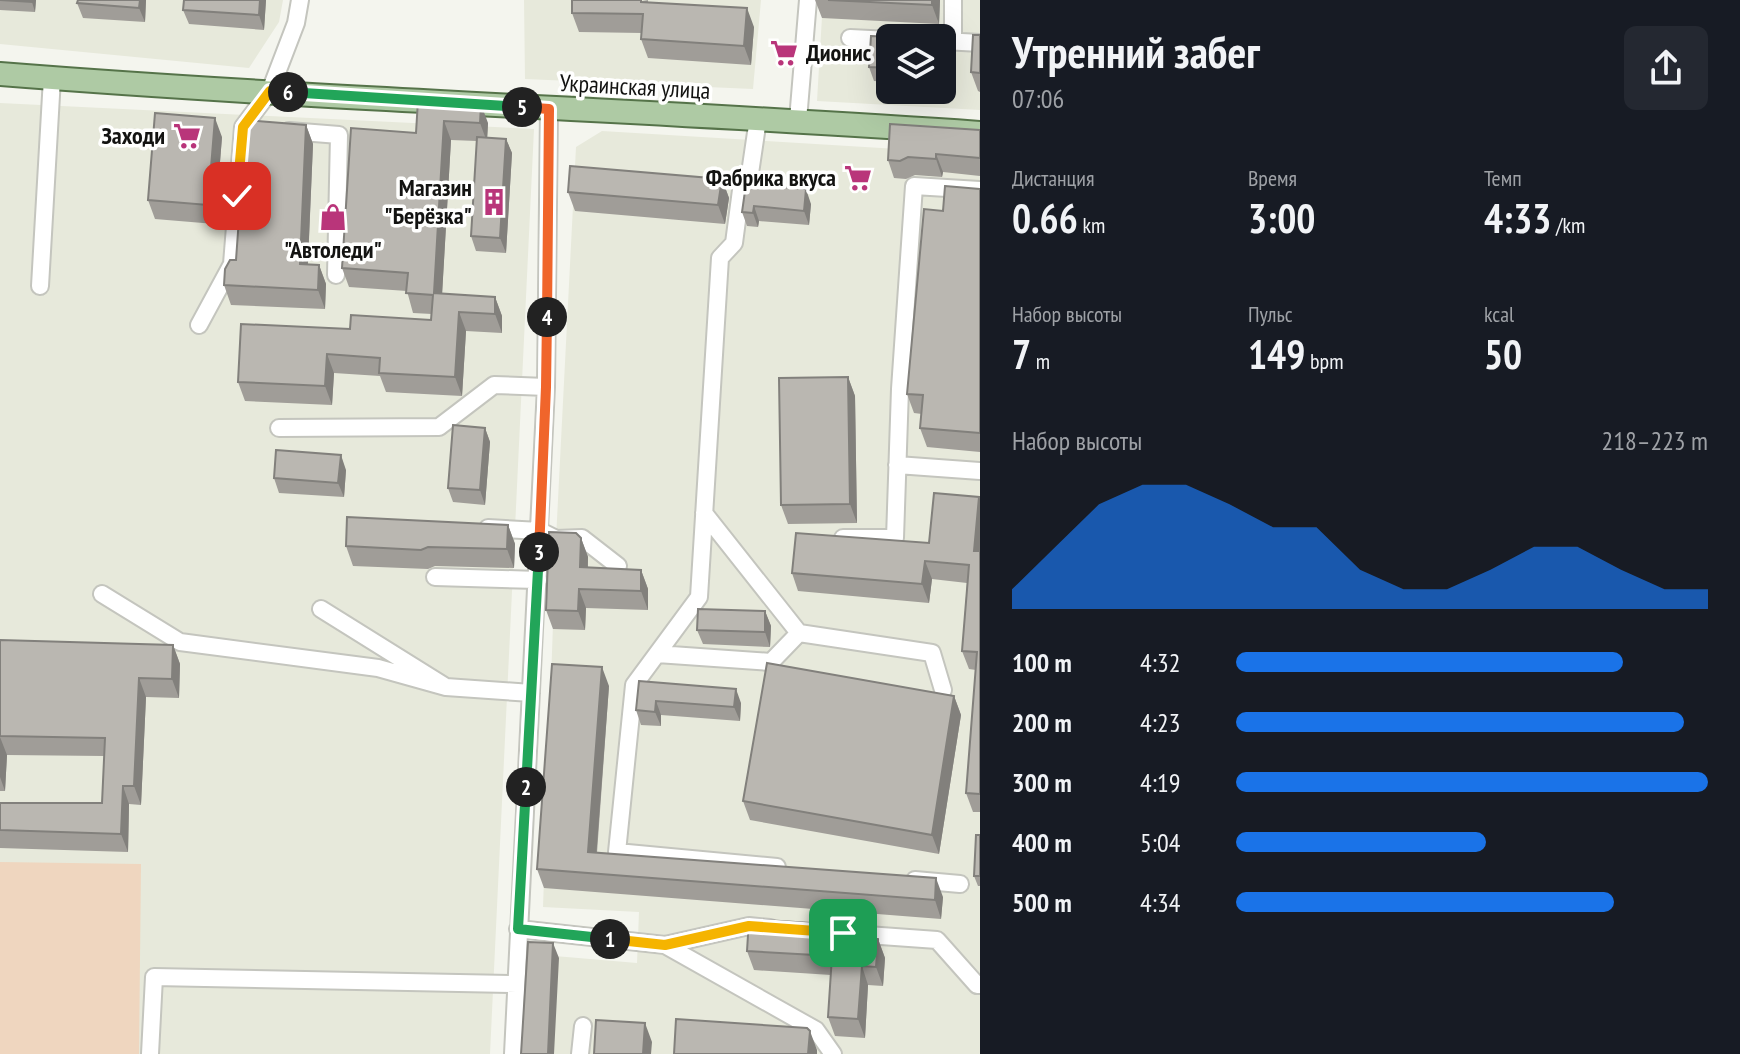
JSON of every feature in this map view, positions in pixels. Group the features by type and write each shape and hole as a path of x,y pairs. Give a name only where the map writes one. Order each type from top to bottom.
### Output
{"main road":[{"name":"Украинская улица","path":"0,74 980,133"}],"street":[{"path":"199,325 232,264 257,128 296,23 300,0"},
{"path":"798,120 808,0"},
{"path":"950,24 953,0"},
{"path":"850,38 876,39"},
{"path":"956,42 980,43"},
{"path":"40,286 52,78"},
{"path":"513,1054 546,387 549,109"},
{"path":"758,119 749,180 741,190 734,243 720,258 699,597 634,685 617,852 789,868"},
{"path":"257,128 339,135 336,275"},
{"path":"822,538 895,538 900,389 914,186 980,190"},
{"path":"279,428 439,427 494,385 546,387"},
{"path":"897,465 980,471"},
{"path":"704,513 799,633 932,653 943,690"},
{"path":"479,528 540,531 556,539 582,538 618,566"},
{"path":"435,577 538,580"},
{"path":"102,594 180,642 378,668 446,687 531,693"},
{"path":"321,609 446,687"},
{"path":"657,654 771,662 799,633"},
{"path":"898,878 960,884"},
{"path":"518,929 665,945 749,926 781,929"},
{"path":"843,933 937,940 980,985"},
{"path":"665,945 816,1030 833,1054"},
{"path":"150,1054 154,977 516,984"},
{"path":"580,1054 583,1026"}],"shaded area":[{"path":"0,0 283,0 279,22 249,68 0,44"},
{"path":"524,0 761,0 753,89 525,79"},
{"path":"823,0 980,0 980,110 817,101"},
{"path":"0,103 534,129 490,1054 0,1054"},
{"path":"602,131 980,154 980,1054 526,1054 543,955 637,963 639,912 543,907 556,539 576,147"},
{"path":"0,862 141,864 139,1054 0,1054"}],"building":[{"path":"78,0 140,0 139,8 77,3"},
{"path":"184,0 260,0 259,15 183,10"},
{"path":"572,0 641,0 747,8 744,46 641,39 643,14 572,13"},
{"path":"828,0 932,0 932,5"},
{"path":"973,35 980,35 980,73 971,72"},
{"path":"871,36 876,36 876,67 869,67"},
{"path":"418,100 481,104 480,123 444,121 434,293 495,297 495,314 459,312 455,377 379,373 380,358 327,354 325,386 238,382 241,324 350,329 351,315 431,320 433,295 406,293 408,273 342,268 351,128 416,133"},
{"path":"155,113 215,118 208,205 148,200"},
{"path":"246,120 306,125 300,264 319,265 318,290 224,285 225,269 230,260 236,260"},
{"path":"890,124 980,130 980,158 936,154 936,159 908,157 900,161 888,160"},
{"name":"Магазин \"Берёзка\"","path":"477,137 506,139 500,238 471,236"},
{"path":"570,166 722,179 718,205 568,192"},
{"path":"746,184 806,189 804,211 754,206 753,213 742,212"},
{"path":"945,186 980,189 980,433 920,428 923,395 907,394 924,209 943,211"},
{"path":"848,377 850,504 781,505 779,378"},
{"path":"453,425 485,428 480,490 448,488"},
{"path":"276,450 341,455 338,483 274,478"},
{"path":"934,493 979,497 974,551 980,551 980,794 966,793 977,652 962,651 969,565 925,561 922,584 792,573 796,533 929,543"},
{"path":"347,517 508,525 507,549 428,547 421,550 346,546"},
{"path":"549,532 576,533 581,538 580,567 641,570 641,591 579,589 578,611 546,610"},
{"path":"698,609 765,611 765,632 697,630"},
{"path":"0,640 173,645 172,679 139,678 134,786 123,786 121,834 0,830 0,803 102,803 105,738 0,736"},
{"path":"767,663 954,696 932,835 743,801"},
{"path":"552,664 602,667 588,852 936,878 935,900 537,869"},
{"path":"639,681 736,689 734,707 656,701 655,712 636,710"},
{"path":"976,835 980,835 980,876 974,876"},
{"path":"749,919 870,927 870,938 878,939 876,967 862,966 858,1019 828,1017 832,956 747,951"},
{"path":"528,942 553,943 548,1054 521,1054"},
{"path":"676,1019 807,1028 810,1031 808,1054 674,1054"},
{"path":"596,1020 645,1023 643,1054 594,1054"}],"place":[{"name":"Дионис","path":"784,53"},
{"name":"Заходи","path":"187,136"},
{"name":"Фабрика вкуса","path":"858,178"},
{"name":"Магазин \"Берёзка\"","path":"494,202"},
{"name":"\"Автоледи\"","path":"333,217"}],"route":[{"path":"237,196 243,127 270,91 549,109 546,387 518,929 665,945 749,926 843,933"}]}
